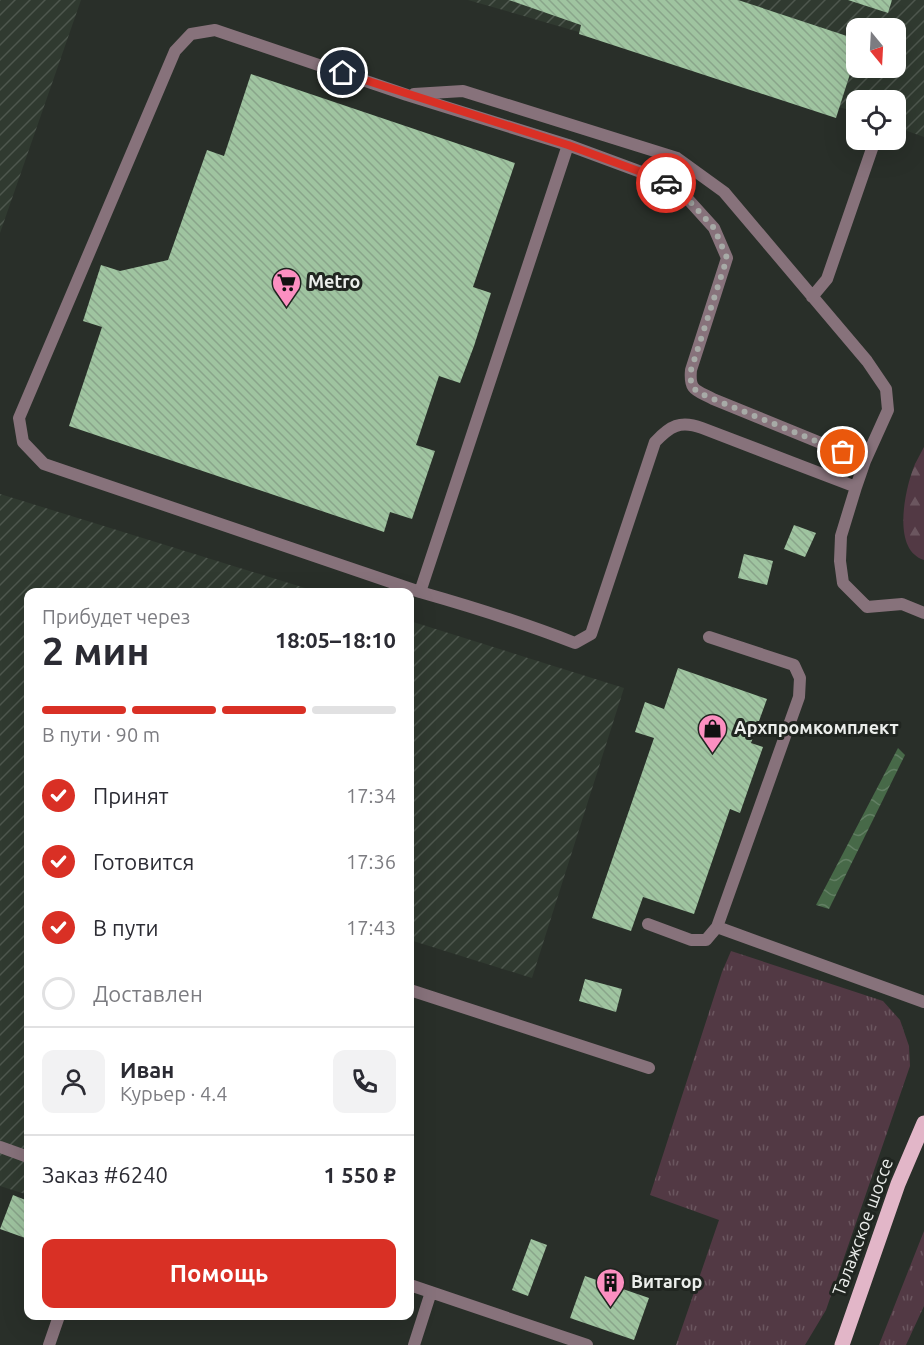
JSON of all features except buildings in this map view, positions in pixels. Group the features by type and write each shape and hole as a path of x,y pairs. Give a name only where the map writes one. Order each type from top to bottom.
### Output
{"main road":[{"name":"Талажское шоссе","path":"842,1345 898,1184 924,1123"}],"lane":[{"path":"408,588 44,464 23,442 19,418 175,51 191,34 215,30 407,95 568,145 660,179 685,196 714,228 727,258 691,370 690,381 694,390 865,461"},
{"path":"407,95 463,91 677,158 724,192 867,361 886,389 888,410 865,461 841,536 840,561 843,583 867,607 902,604 924,613"},
{"path":"420,592 568,145"},
{"path":"812,297 827,279 872,150"},
{"path":"414,590 506,618 575,643 591,634 655,442 664,432 678,424 696,425 855,488"},
{"path":"648,924 692,940 706,940 717,927 799,697 800,678 794,665 709,637"},
{"path":"717,927 924,1002"},
{"path":"414,991 649,1068"},
{"path":"0,1148 24,1156"},
{"path":"414,1286 587,1345"},
{"path":"414,1345 431,1292"},
{"path":"49,1345 58,1320"}],"shaded area":[{"path":"0,0 81,0 0,233"},
{"path":"468,0 924,0 924,137 906,131 906,90 846,90 846,109"},
{"path":"0,494 305,588 24,588 24,1194 0,1186"},
{"path":"414,622 624,688 532,978 414,941"}],"green space":[{"path":"924,447 924,560 914,554 907,544 903,517 911,475"},
{"path":"731,951 883,1001 900,1020 909,1046 910,1066 826,1310 805,1345 676,1345 719,1220 650,1195 722,972"},
{"path":"924,1231 924,1306 906,1345 879,1345"}],"water":[{"path":"898,748 905,755 829,909 816,905"}],"way so far":[{"path":"666,183 685,196 714,228 727,258 691,370 690,381 694,390 843,452"}],"place":[{"name":"Metro","path":"287,308"},
{"name":"Архпромкомплект","path":"713,754"},
{"name":"Витагор","path":"610,1308"}],"route":[{"path":"343,73 568,145 666,183"}]}
